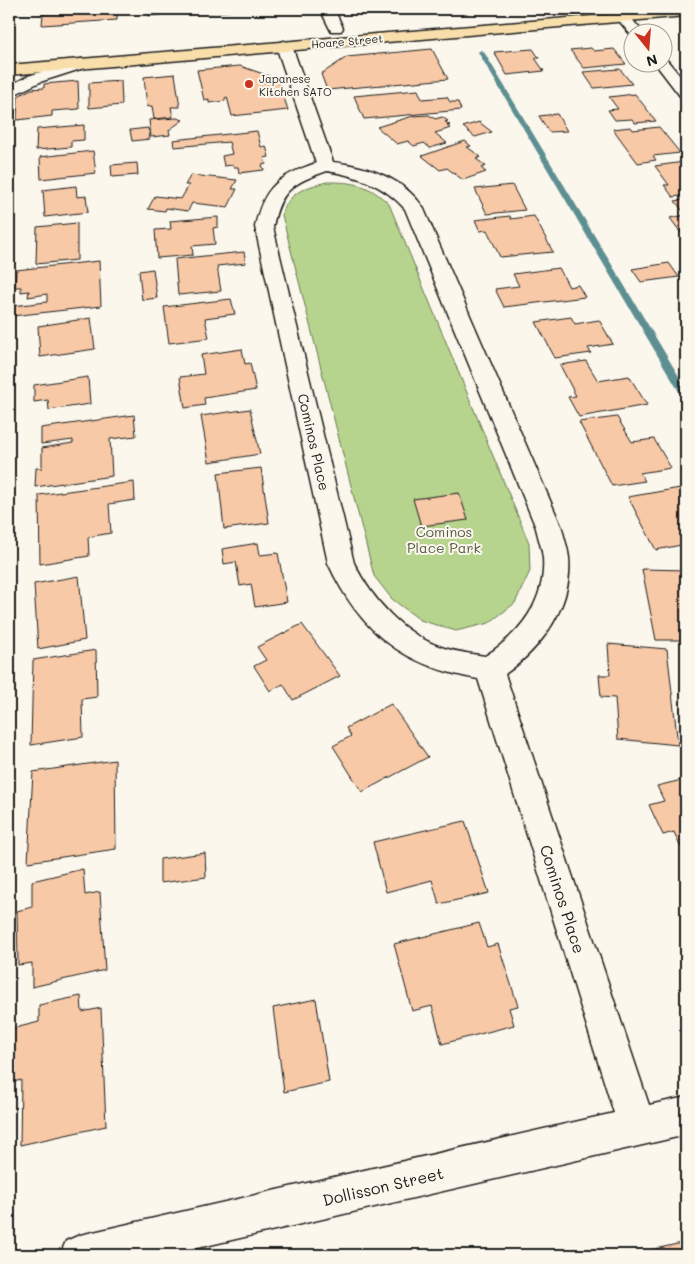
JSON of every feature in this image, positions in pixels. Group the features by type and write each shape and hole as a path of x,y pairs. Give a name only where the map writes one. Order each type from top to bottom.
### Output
{"main road":[{"name":"Hoare Street","path":"306,30 570,9"},
{"name":"Hoare Street","path":"9,70 82,64 282,37 620,13 686,12"}],"street":[{"path":"327,9 336,28"},
{"path":"282,37 326,166"},
{"path":"9,92 34,79 82,64"},
{"path":"669,72 686,93"},
{"name":"Cominos Place","path":"326,166 360,171 382,180 403,193 414,207 548,528 556,557 556,584 546,612 533,633 508,658 489,670 432,656 399,638 367,609 350,584 341,563 264,226 267,208 274,193 294,176 326,166"},
{"name":"Cominos Place","path":"489,670 638,1128"},
{"name":"Dollisson Street","path":"80,1255 686,1116"}],"green space":[{"name":"Cominos Place Park","path":"327,182 353,184 368,188 389,204 529,543 530,571 515,603 489,623 456,631 420,620 392,599 374,576 282,215 293,196 312,186"}],"building":[{"path":"117,9 117,20 42,25 43,14"},
{"path":"147,9 189,9 190,12 149,16"},
{"path":"200,9 239,9 239,10 201,13"},
{"path":"591,48 594,51 614,49 622,59 622,64 584,68 570,50"},
{"path":"432,49 448,79 327,90 321,74 347,57"},
{"path":"533,49 539,58 535,58 544,71 507,75 494,52"},
{"path":"240,66 278,79 288,110 232,116 227,97 225,101 209,103 209,99 204,100 197,70"},
{"path":"620,69 632,84 594,88 583,72"},
{"path":"175,74 180,107 171,107 173,117 154,119 152,106 147,107 144,77"},
{"path":"78,81 79,109 52,111 52,116 17,120 18,96 31,89 44,88 44,84"},
{"path":"121,81 122,105 89,108 89,83"},
{"path":"418,90 422,99 447,97 450,102 458,102 461,110 364,119 354,96"},
{"path":"635,94 656,121 635,123 632,119 615,120 608,110 618,109 609,97"},
{"path":"557,114 567,131 549,132 539,116"},
{"path":"429,115 435,119 442,117 448,121 445,122 451,128 435,133 447,143 430,148 424,143 414,146 408,141 397,144 377,127 413,116"},
{"path":"177,118 183,120 169,130 170,135 151,137 149,120"},
{"path":"479,122 492,132 475,137 463,127"},
{"path":"84,125 84,140 71,141 71,147 36,150 37,129"},
{"path":"631,127 633,130 659,127 680,153 653,156 656,160 638,163 613,129"},
{"path":"148,128 150,139 132,141 130,130"},
{"path":"257,131 261,147 266,146 269,157 264,158 266,164 262,165 264,170 239,173 238,167 233,165 224,166 222,156 232,154 229,142 174,147 173,140"},
{"path":"465,141 471,146 467,147 481,157 476,159 486,166 481,168 486,172 463,180 447,168 440,170 422,156"},
{"path":"93,151 96,173 41,179 40,157"},
{"path":"684,162 686,165 686,195 673,197 664,185 669,185 655,166"},
{"path":"137,163 138,175 112,177 111,165"},
{"path":"191,175 237,180 232,189 237,189 228,207 192,203 188,211 166,208 165,211 148,209 155,196 181,199 189,185 185,185"},
{"path":"512,185 525,210 487,214 475,189"},
{"path":"76,186 77,197 86,196 88,212 45,217 43,190"},
{"path":"686,199 686,215 675,201"},
{"path":"686,215 686,237 684,237 670,218"},
{"path":"510,216 511,219 534,216 553,252 500,257 487,230 480,231 475,220"},
{"path":"218,217 218,227 213,228 215,244 192,246 193,255 157,258 155,230 171,229 170,221"},
{"path":"77,223 77,260 36,264 37,227"},
{"path":"244,252 246,263 217,266 221,291 178,295 175,259"},
{"path":"99,261 101,306 12,316 12,306 47,302 47,294 28,297 29,291 21,292 21,287 15,287 16,270"},
{"path":"669,263 679,277 641,282 632,269"},
{"path":"559,268 569,287 578,285 585,297 504,307 495,289 519,286 513,274"},
{"path":"153,269 157,298 142,300 139,271"},
{"path":"231,299 235,314 205,318 209,338 169,343 164,307"},
{"path":"571,317 575,324 599,320 613,344 588,348 591,353 555,358 536,322"},
{"path":"91,318 95,349 40,357 38,326"},
{"path":"242,349 245,364 250,363 256,390 204,398 205,405 185,408 180,377 204,374 201,355"},
{"path":"586,361 598,381 629,376 647,405 579,417 568,397 576,396 560,365"},
{"path":"88,377 90,404 49,410 48,400 34,402 34,385"},
{"path":"250,409 260,454 209,462 201,416"},
{"path":"134,415 136,436 110,439 112,476 35,487 36,468 42,468 42,448 73,443 73,440 41,444 41,428"},
{"path":"617,417 632,442 654,439 671,468 640,473 645,481 612,486 579,422"},
{"path":"261,468 269,523 224,529 218,473"},
{"path":"134,482 135,500 109,504 111,533 88,537 89,556 40,564 39,495"},
{"path":"686,487 686,544 656,550 628,497"},
{"path":"459,493 468,520 421,526 413,499"},
{"path":"258,543 260,555 278,553 287,602 255,607 251,584 240,586 236,562 224,564 222,549"},
{"path":"642,569 686,570 686,640 656,640"},
{"path":"79,576 85,640 38,649 34,584"},
{"path":"302,624 340,676 293,700 283,684 270,691 254,666 266,660 257,647"},
{"path":"608,644 667,649 678,745 618,739 615,698 601,697 599,675 610,675"},
{"path":"96,650 97,697 82,699 83,737 31,745 33,660"},
{"path":"391,704 428,757 362,792 333,746 351,736 346,728"},
{"path":"115,760 116,849 28,862 33,772"},
{"path":"686,779 686,845 680,846 674,832 663,835 649,805 664,801 657,786"},
{"path":"465,821 489,893 439,904 432,880 386,892 373,842"},
{"path":"205,853 206,877 160,883 160,859"},
{"path":"83,869 85,895 100,892 105,970 32,987 32,963 18,965 17,911 32,907 32,881"},
{"path":"479,923 487,947 498,944 518,1006 509,1008 514,1025 442,1044 432,1006 412,1011 394,944"},
{"path":"81,996 82,1012 101,1008 106,1126 20,1145 21,1080 10,1083 11,1029 39,1022 39,1005"},
{"path":"316,999 329,1082 284,1092 273,1008"},
{"path":"686,1242 686,1255 629,1255"}],"waterway":[{"path":"481,52 686,395"}],"place":[{"name":"Japanese Kitchen SATO","path":"249,84"}]}
